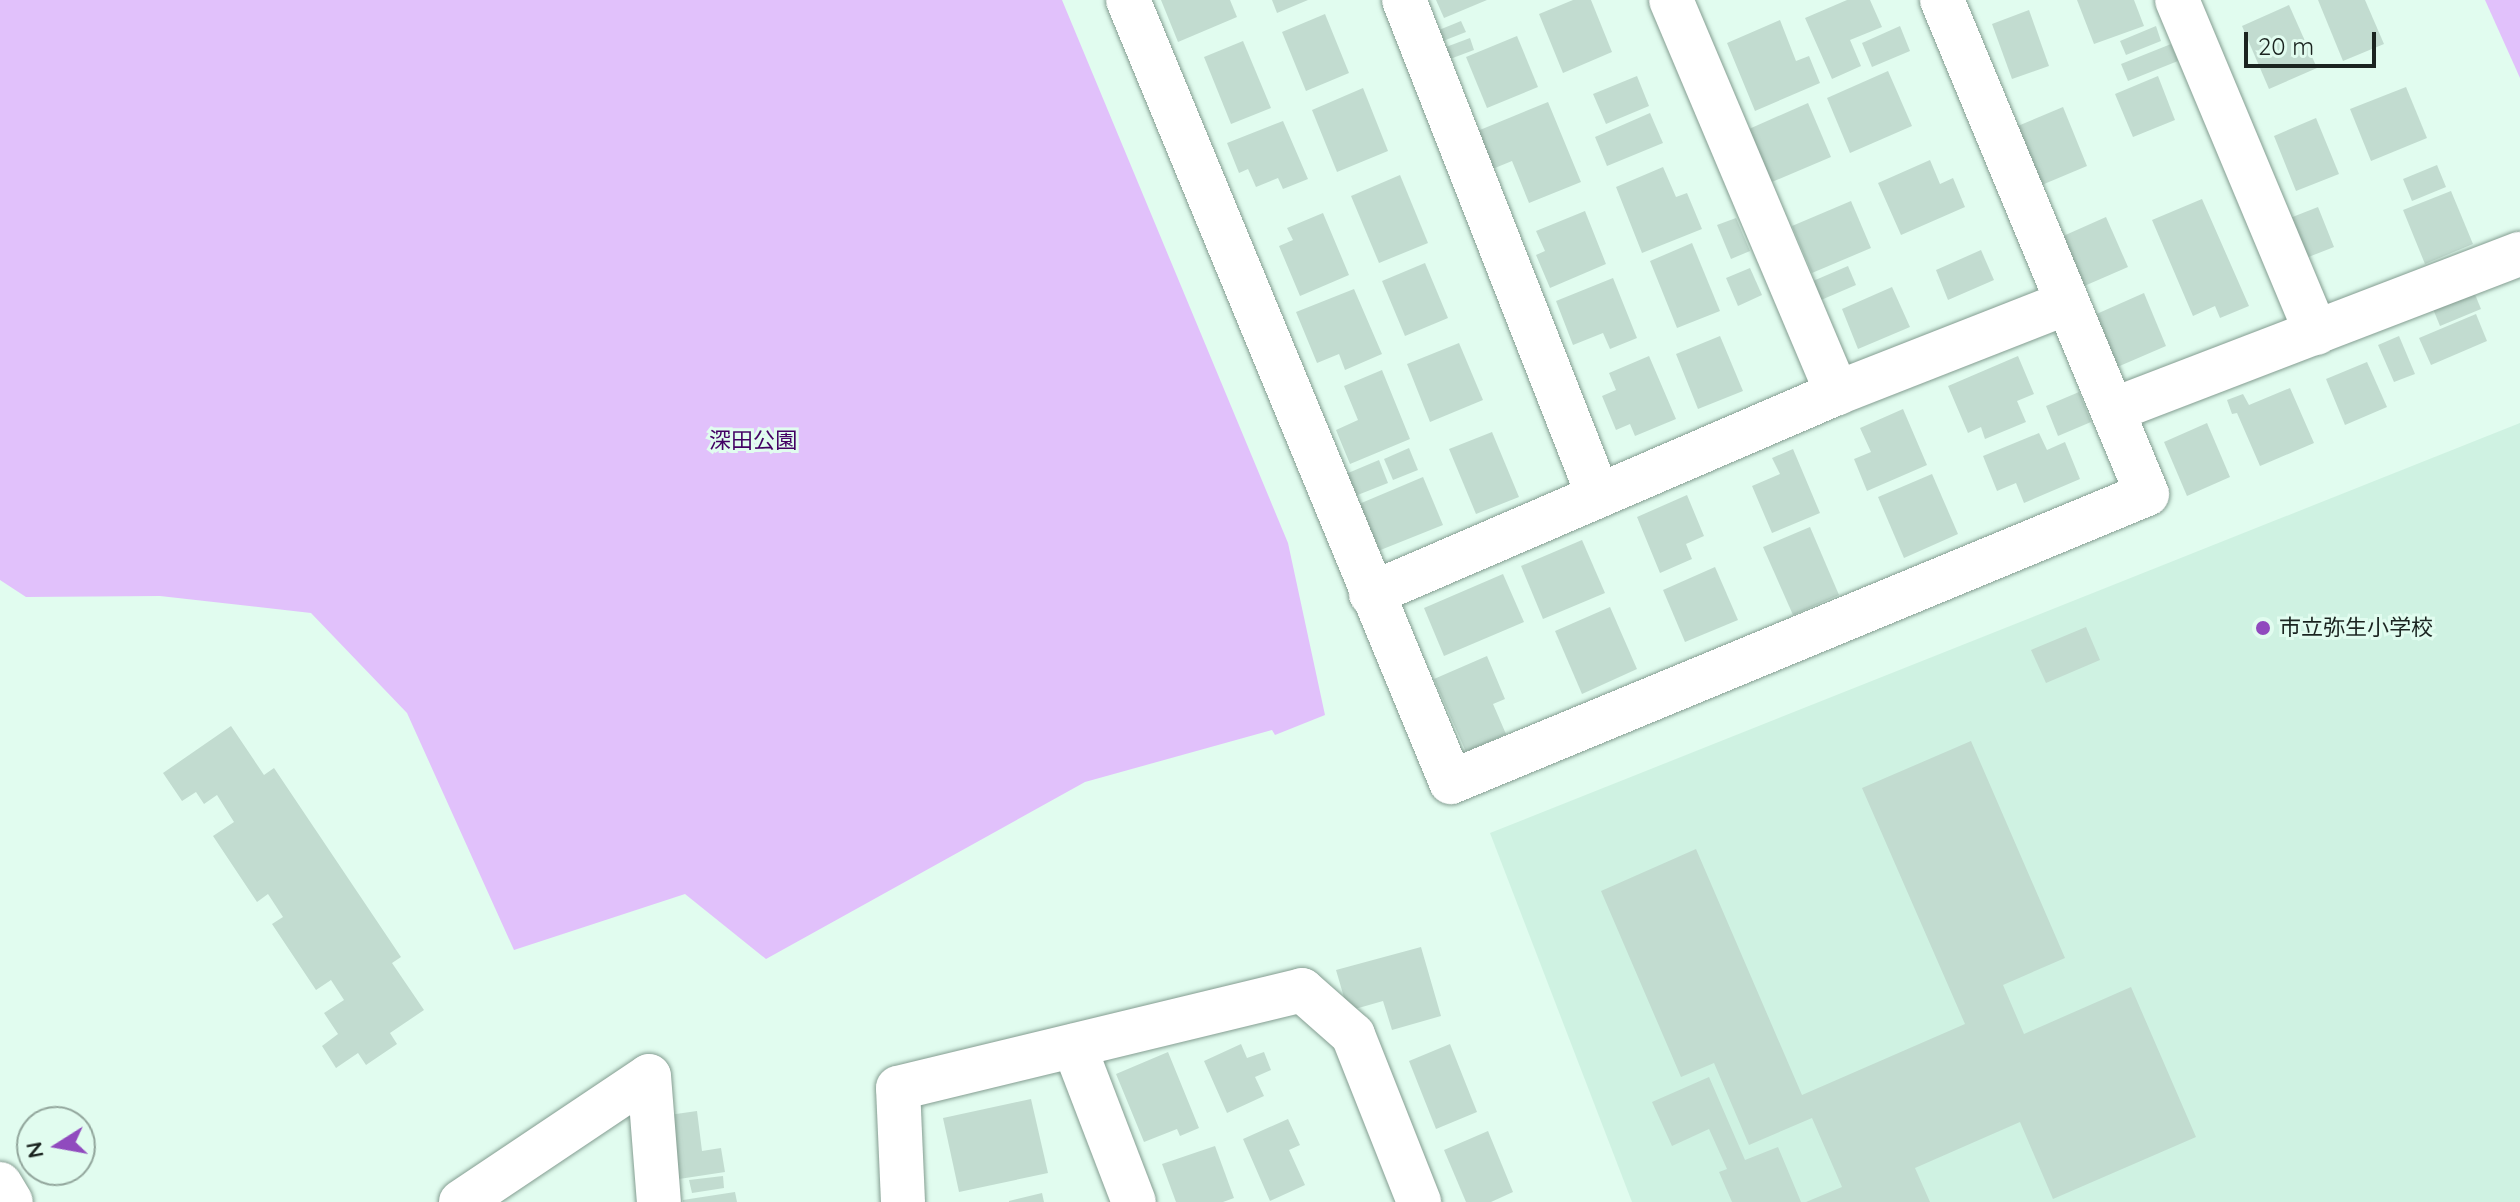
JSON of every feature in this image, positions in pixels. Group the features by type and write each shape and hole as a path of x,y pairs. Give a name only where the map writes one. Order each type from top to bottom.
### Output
{"street":[{"path":"1128,0 1451,782 2147,494 1942,0"},
{"path":"1404,0 1598,495"},
{"path":"1671,0 1837,393"},
{"path":"2177,0 2316,333"},
{"path":"2113,410 2520,254"},
{"path":"1371,594 1837,393 2067,303"},
{"path":"903,1202 898,1088 1302,990 1353,1035 1419,1202"},
{"path":"1074,1046 1134,1202"},
{"path":"461,1202 649,1076 659,1202"},
{"path":"0,1184 11,1202"}],"shaded area":[{"name":"市立弥生小学校","path":"2520,423 2520,1202 1632,1202 1490,833"}],"green space":[{"name":"深田公園","path":"0,0 1062,0 1288,543 1325,715 1275,735 1272,730 1085,782 766,959 685,894 514,950 407,713 311,613 160,596 26,597 0,580"},
{"path":"2485,0 2520,0 2520,78"}],"building":[{"path":"1161,0 1230,0 1237,17 1178,42"},
{"path":"1272,0 1308,0 1277,13"},
{"path":"1436,0 1487,0 1444,18"},
{"path":"1573,0 1591,0 1612,52 1563,73 1539,14"},
{"path":"1847,0 1870,0 1882,27 1850,40 1861,66 1832,79 1805,18"},
{"path":"2077,0 2134,0 2144,26 2094,44"},
{"path":"2318,0 2365,0 2384,44 2343,61"},
{"path":"2289,5 2317,68 2269,89 2242,26"},
{"path":"2029,10 2049,66 2012,79 1992,24"},
{"path":"1325,14 1349,73 1306,91 1282,32"},
{"path":"1780,20 1796,61 1809,56 1820,83 1755,111 1727,43"},
{"path":"1461,21 1466,32 1443,41 1439,30"},
{"path":"1900,26 1910,51 1872,67 1862,43"},
{"path":"2156,26 2161,41 2126,55 2120,41"},
{"path":"1517,36 1538,87 1487,108 1466,57"},
{"path":"1470,38 1474,50 1450,59 1446,47"},
{"path":"1243,41 1271,108 1231,124 1204,57"},
{"path":"2171,44 2178,61 2128,81 2121,64"},
{"path":"1888,71 1912,126 1850,153 1827,98"},
{"path":"1637,76 1649,106 1606,124 1593,94"},
{"path":"2158,76 2175,120 2133,137 2115,94"},
{"path":"2406,87 2427,138 2371,161 2350,109"},
{"path":"1363,88 1388,151 1337,172 1312,110"},
{"path":"1548,102 1581,182 1529,203 1512,161 1490,170 1475,132"},
{"path":"1808,103 1831,157 1772,182 1749,129"},
{"path":"2063,107 2087,166 2037,187 2013,128"},
{"path":"1650,113 1663,143 1607,166 1595,137"},
{"path":"2316,118 2339,174 2296,191 2274,136"},
{"path":"1283,121 1308,179 1283,189 1278,178 1256,187 1248,169 1239,173 1227,143"},
{"path":"1930,160 1940,184 1953,178 1965,207 1901,235 1878,183"},
{"path":"2437,165 2446,187 2412,201 2403,179"},
{"path":"1663,167 1676,197 1687,193 1702,229 1642,253 1616,187"},
{"path":"1400,175 1428,243 1379,263 1351,196"},
{"path":"2451,191 2473,244 2425,264 2403,210"},
{"path":"2202,199 2249,306 2220,318 2215,306 2193,316 2152,220"},
{"path":"1851,201 1871,248 1812,273 1792,226"},
{"path":"2318,207 2334,247 2306,258 2290,218"},
{"path":"1585,211 1606,264 1550,288 1536,255 1545,251 1536,231"},
{"path":"1323,213 1349,275 1300,296 1279,246 1293,240 1287,228"},
{"path":"2106,217 2128,267 2082,287 2061,237"},
{"path":"1736,218 1750,251 1731,259 1717,225"},
{"path":"1692,243 1720,311 1677,328 1650,261"},
{"path":"1981,250 1994,280 1948,300 1936,270"},
{"path":"1425,263 1448,318 1405,336 1382,281"},
{"path":"1848,266 1856,285 1814,303 1806,284"},
{"path":"1750,268 1762,295 1738,306 1726,278"},
{"path":"1613,278 1637,338 1610,349 1603,333 1573,345 1556,301"},
{"path":"1892,287 1910,327 1858,349 1842,309"},
{"path":"1354,289 1382,354 1345,370 1339,354 1317,363 1296,312"},
{"path":"2474,292 2481,309 2440,326 2433,309"},
{"path":"2144,293 2166,346 2115,368 2092,316"},
{"path":"2476,314 2487,341 2431,365 2419,338"},
{"path":"1720,336 1743,391 1698,409 1676,354"},
{"path":"2399,336 2415,374 2394,382 2378,345"},
{"path":"1459,343 1483,400 1430,422 1407,364"},
{"path":"1649,356 1676,419 1635,436 1630,424 1616,430 1602,396 1616,390 1609,373"},
{"path":"2018,356 2034,394 2017,401 2026,422 1985,439 1981,427 1968,433 1948,386"},
{"path":"2367,362 2387,407 2345,425 2326,379"},
{"path":"1382,370 1410,439 1350,464 1336,430 1358,420 1344,386"},
{"path":"2290,388 2314,443 2260,466 2237,413 2232,414 2227,400 2243,394 2249,405"},
{"path":"2079,392 2091,422 2058,436 2046,406"},
{"path":"1903,409 1927,465 1867,491 1854,459 1871,452 1860,428"},
{"path":"2207,423 2230,477 2187,496 2164,442"},
{"path":"1492,432 1519,497 1476,514 1449,449"},
{"path":"2039,433 2047,450 2065,442 2080,479 2024,503 2016,483 1997,491 1983,456"},
{"path":"1409,448 1418,470 1393,480 1384,459"},
{"path":"1793,449 1820,513 1772,533 1752,486 1780,474 1772,458"},
{"path":"1379,460 1388,483 1350,498 1341,476"},
{"path":"1932,474 1958,534 1904,558 1878,497"},
{"path":"1423,477 1443,525 1378,551 1359,504"},
{"path":"1687,495 1704,536 1686,544 1692,559 1660,573 1637,517"},
{"path":"1810,527 1839,595 1793,615 1763,547"},
{"path":"1582,540 1605,593 1543,619 1521,566"},
{"path":"1715,567 1738,620 1685,642 1663,590"},
{"path":"1503,574 1524,622 1444,656 1424,608"},
{"path":"1610,607 1637,669 1582,694 1555,631"},
{"path":"2086,627 2100,660 2046,683 2031,650"},
{"path":"1487,656 1505,699 1493,704 1506,734 1466,752 1434,679"},
{"path":"231,726 264,775 274,768 401,957 392,963 424,1010 390,1033 397,1044 366,1065 358,1053 336,1068 322,1046 338,1034 324,1013 344,1000 331,980 316,990 272,924 283,917 268,894 257,902 213,836 234,822 217,795 204,804 196,792 182,801 163,773"},
{"path":"1971,741 2065,958 2003,985 2024,1034 2131,987 2196,1137 2053,1199 2020,1122 1915,1168 1930,1202 1806,1202 1842,1187 1812,1118 1749,1145 1714,1063 1681,1077 1601,891 1696,849 1802,1095 1965,1024 1862,788"},
{"path":"1421,947 1441,1016 1392,1030 1383,1001 1348,1011 1336,970"},
{"path":"1241,1044 1247,1058 1264,1052 1271,1070 1255,1077 1264,1096 1227,1113 1204,1061"},
{"path":"1450,1044 1477,1112 1436,1129 1409,1061"},
{"path":"1168,1052 1199,1128 1180,1136 1177,1129 1144,1142 1116,1074"},
{"path":"1709,1077 1745,1160 1778,1147 1801,1202 1732,1202 1719,1172 1727,1169 1709,1129 1672,1146 1652,1102"},
{"path":"1031,1099 1048,1173 959,1192 943,1118"},
{"path":"697,1111 702,1151 721,1148 725,1172 679,1179 669,1115"},
{"path":"1288,1119 1300,1145 1289,1150 1305,1185 1270,1201 1243,1139"},
{"path":"1488,1131 1513,1192 1491,1202 1466,1202 1444,1150"},
{"path":"1215,1146 1234,1198 1223,1202 1176,1202 1162,1164"},
{"path":"723,1176 724,1188 692,1193 689,1180"},
{"path":"735,1192 737,1202 683,1202 683,1200"},
{"path":"1042,1193 1044,1202 1009,1202 1009,1201"}],"place":[{"name":"市立弥生小学校","path":"2263,628"}]}
